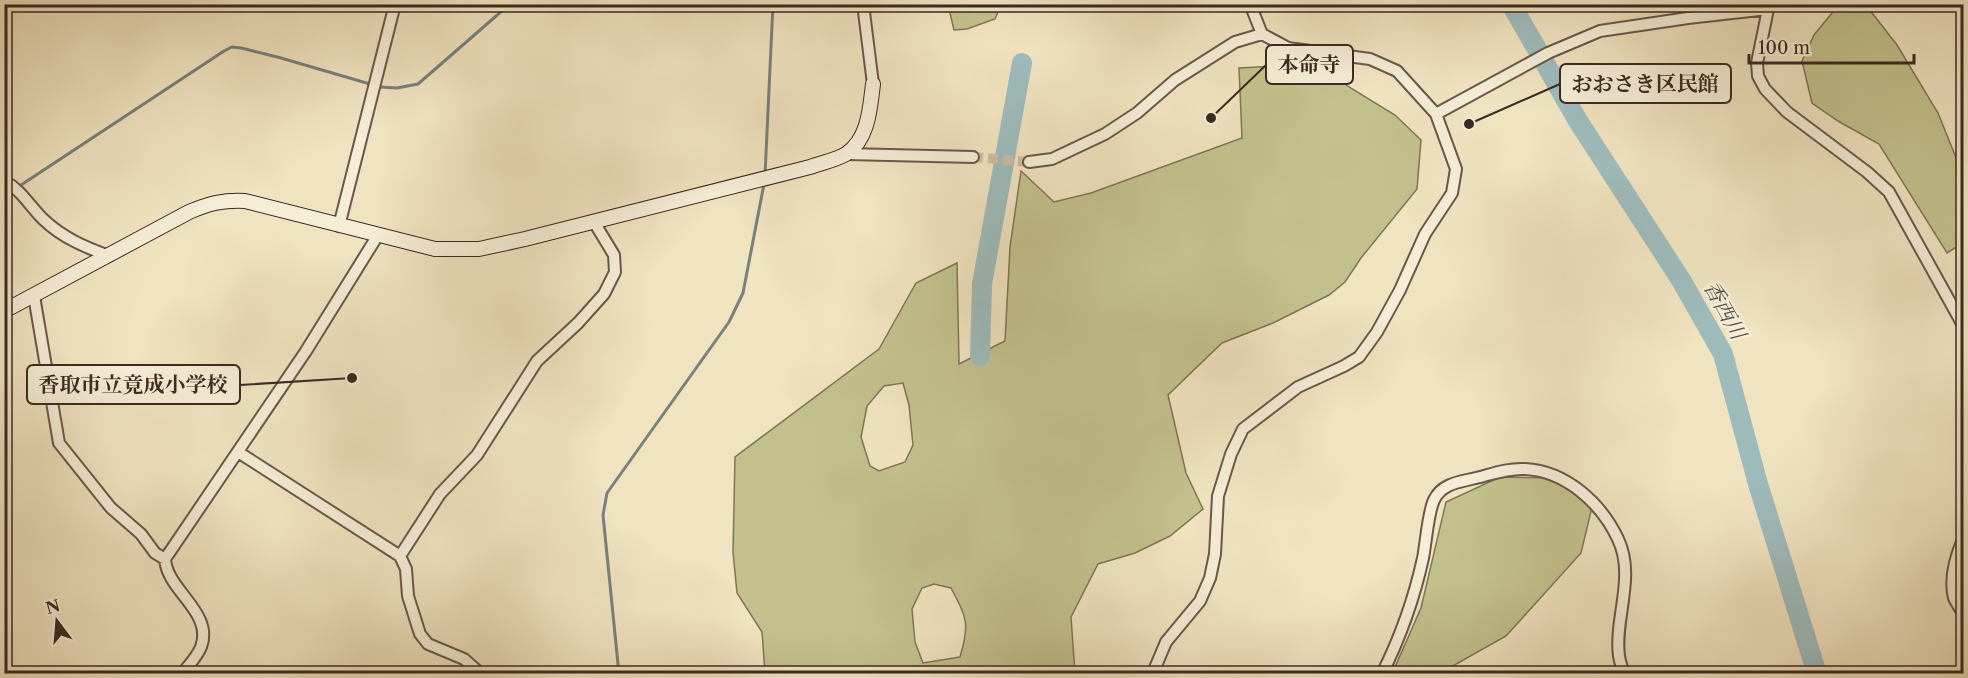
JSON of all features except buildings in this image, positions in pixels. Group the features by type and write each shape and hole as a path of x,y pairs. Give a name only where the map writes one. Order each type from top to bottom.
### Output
{"street":[{"path":"339,226 395,4"},
{"path":"847,154 866,130 873,84 863,4"},
{"path":"1155,674 1155,668 1166,642 1200,601 1209,578 1215,554 1218,496 1231,454 1243,429 1298,387 1359,357 1377,332 1400,290 1425,234 1452,193 1456,170 1436,114 1397,71 1370,59 1288,48 1262,34 1250,4"},
{"path":"1436,114 1548,53 1600,31 1768,7 1757,63 1758,76 1765,89 1787,112 1868,172 1889,192 1964,327"},
{"path":"1029,162 1052,159 1105,134 1137,114 1175,80 1235,42 1262,34"},
{"path":"4,311 189,212 210,203 226,200 246,201 435,249 479,249 810,167 847,154 973,157"},
{"path":"7,182 21,193 43,220 73,242 109,256"},
{"path":"400,556 440,494 477,455 537,361 578,323 604,294 615,272 614,255 594,222"},
{"path":"182,674 202,645 202,631 198,614 173,584 166,569 165,559 306,351 378,235"},
{"path":"34,296 59,443 111,508 141,534 155,553 165,559"},
{"path":"238,452 400,556 406,569 408,596 420,634 428,644 464,659 481,674"},
{"path":"1382,674 1410,610 1434,500 1450,483 1523,469 1553,475 1571,484 1596,507 1619,540 1625,565 1619,637 1619,656 1624,674"},
{"path":"1964,537 1956,555 1953,579 1954,598 1964,615"}],"shaded area":[{"path":"948,4 1001,5 995,19 967,29 954,30"},
{"path":"1838,7 1869,9 1897,45 1938,113 1963,175 1963,243 1947,253 1879,144 1812,103 1802,61 1814,35"},
{"path":"1318,64 1349,87 1395,115 1421,140 1417,189 1361,258 1345,282 1329,295 1273,323 1222,343 1168,395 1186,473 1203,509 1170,536 1135,553 1098,564 1071,617 1075,673 765,673 762,632 737,593 733,552 735,457 879,349 916,283 957,263 959,364 1005,341 1010,247 1021,171 1054,202 1091,193 1242,138 1239,68","holes":["903,383 909,405 913,445 905,462 879,471 870,466 861,437 867,406 884,386","934,584 951,588 964,614 965,637 960,657 923,663 915,642 912,609 922,588"]},
{"path":"1500,477 1559,478 1592,507 1581,553 1506,636 1444,671 1432,674 1392,674 1421,608 1446,502"}],"waterway":[{"path":"380,87 397,88 418,84 510,4"},
{"path":"765,175 773,4"},
{"name":"香西川","path":"1511,4 1578,121 1681,280 1723,354 1758,484 1817,674"},
{"path":"18,187 232,47 281,58 370,84"},
{"path":"980,356 982,284 1022,63"},
{"path":"619,674 603,515 607,493 729,322 743,293 764,184"},
{"path":"4,201 13,191"}],"tunnel":[{"path":"973,157 1029,162"}],"place":[{"name":"本命寺","path":"1211,118"},
{"name":"おおさき区民館","path":"1469,124"},
{"name":"香取市立竟成小学校","path":"352,378"}]}
